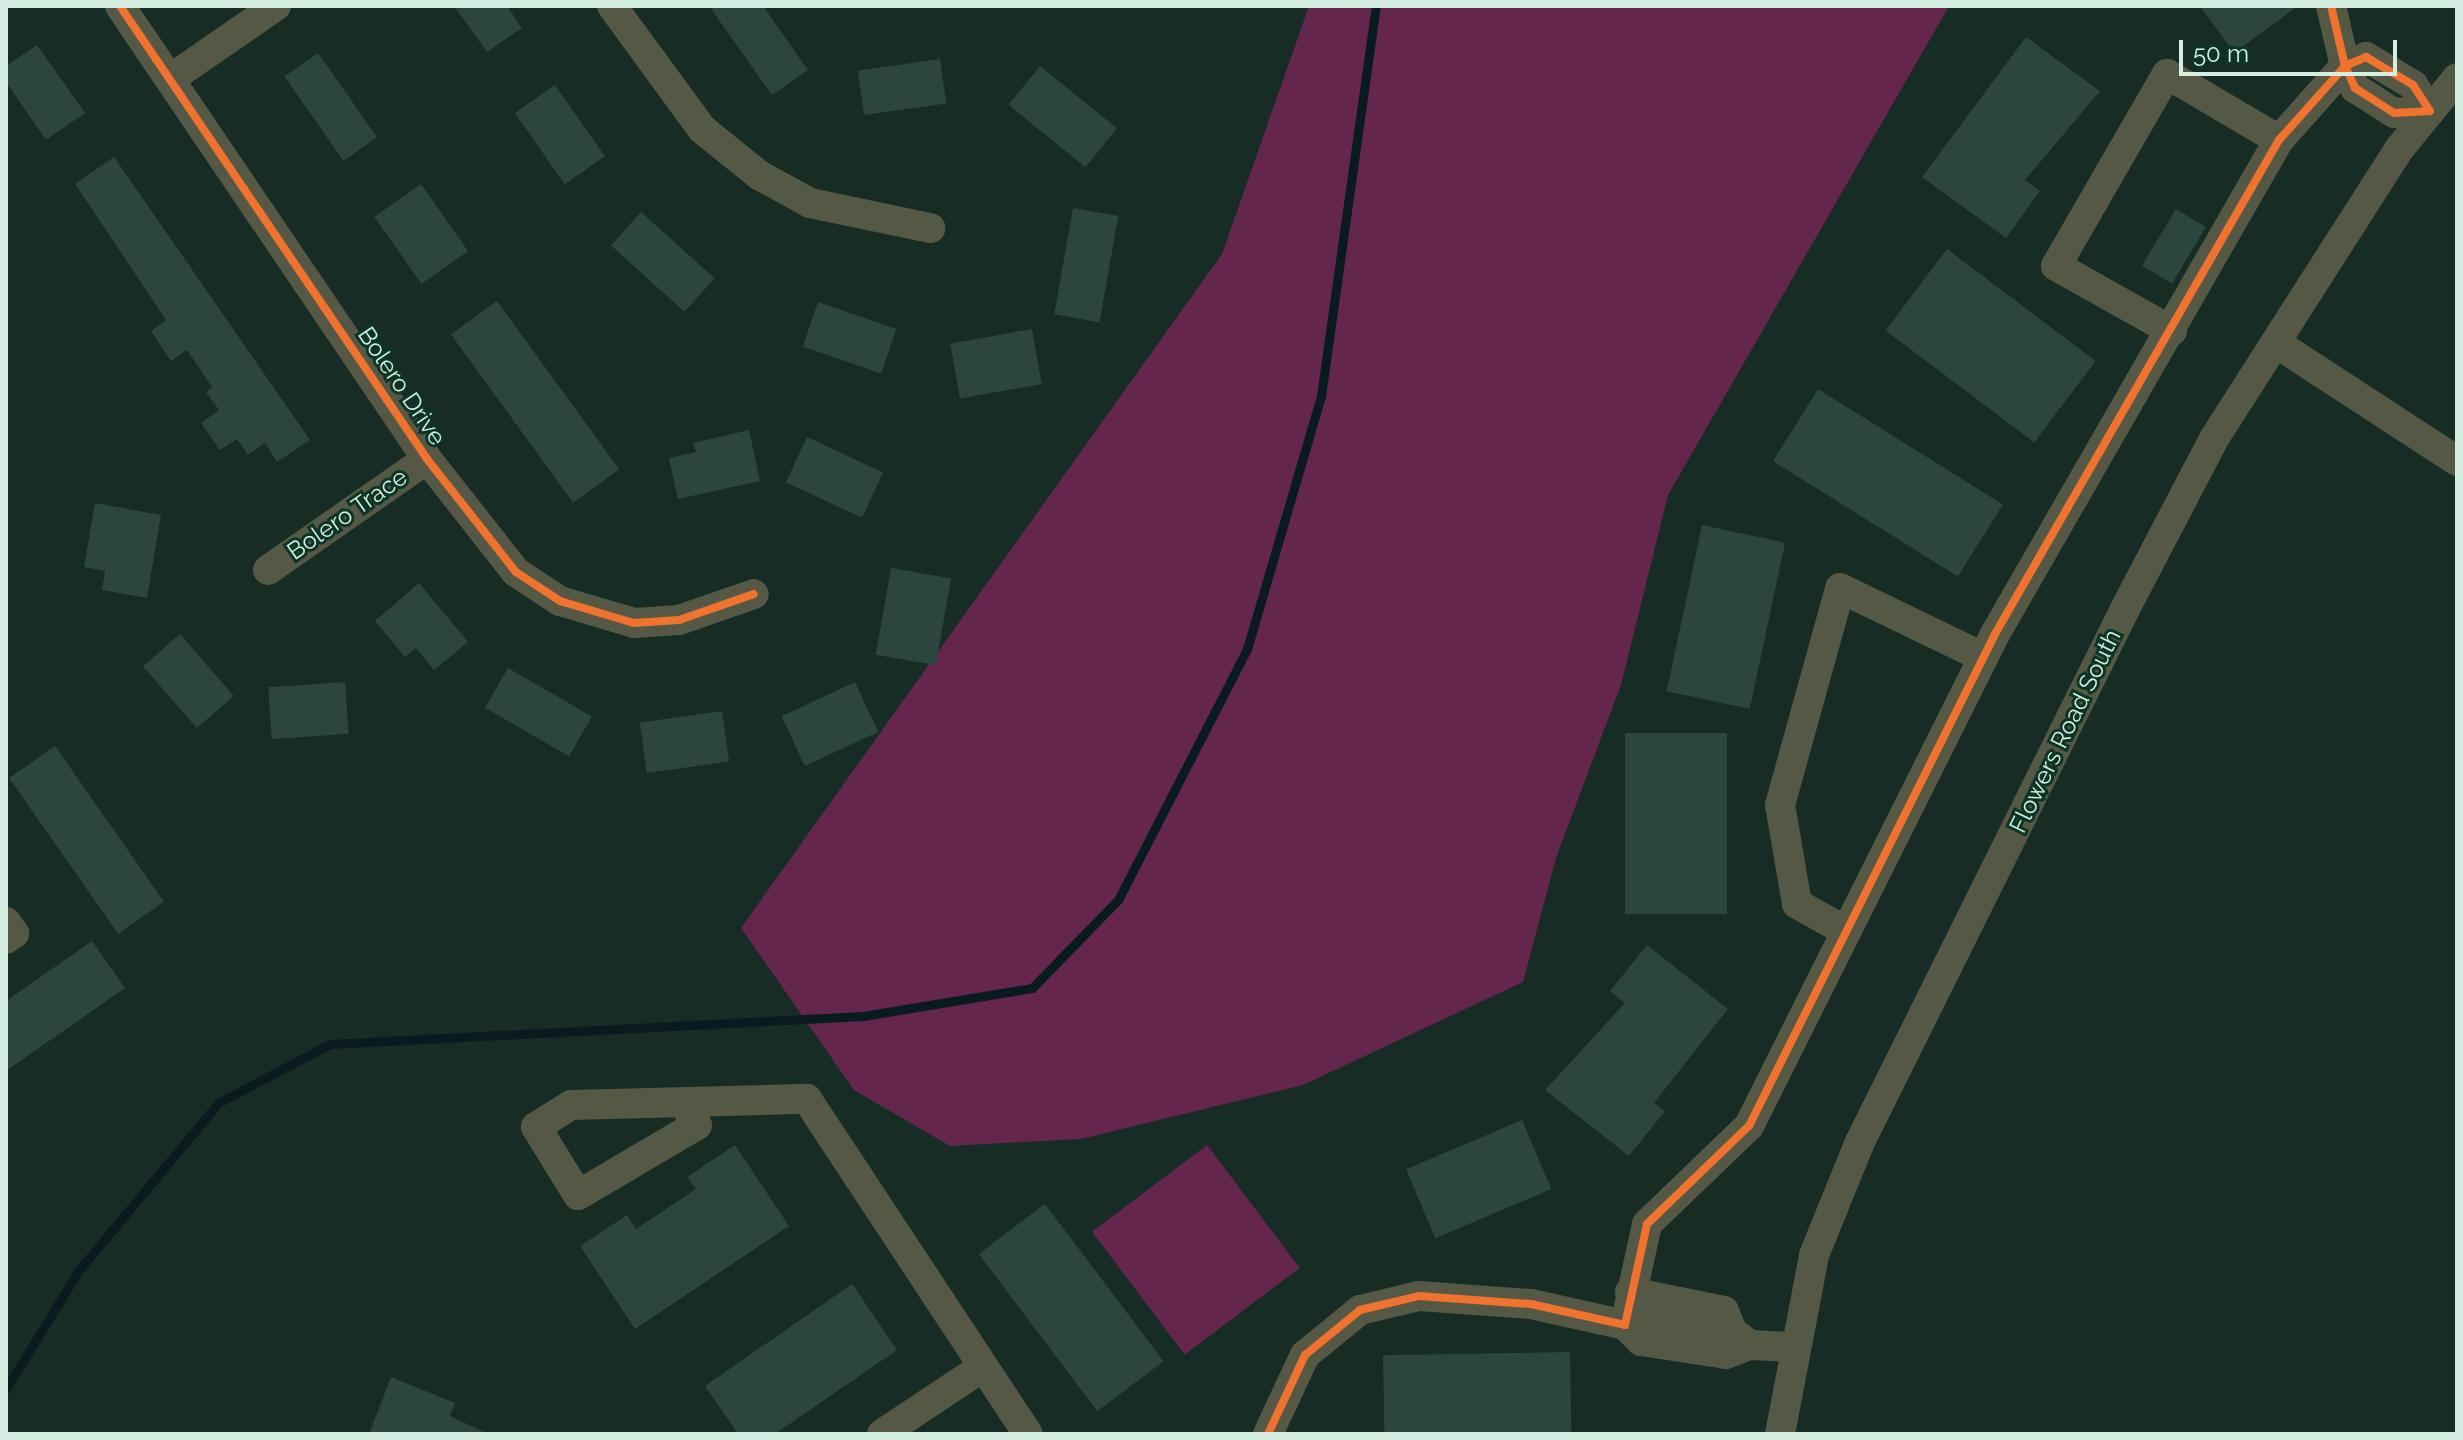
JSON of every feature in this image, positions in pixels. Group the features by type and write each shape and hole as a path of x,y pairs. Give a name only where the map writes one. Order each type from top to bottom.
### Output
{"street":[{"name":"Bolero Drive","path":"120,6 427,459 516,572 597,616 679,620 754,594"},
{"path":"170,79 276,6"},
{"path":"612,6 702,129 759,175 810,203 930,228"},
{"path":"2331,6 2345,66"},
{"path":"1625,1325 1647,1224 1749,1126 1983,657 2279,140 2345,66 2366,57 2413,85 2430,111"},
{"path":"2172,331 2056,266 2167,74 2279,140"},
{"name":"Flowers Road South","path":"1780,1434 1793,1347 1814,1255 1859,1144 2126,607 2215,437 2430,111 2457,78"},
{"path":"2276,343 2457,461"},
{"name":"Bolero Trace","path":"268,570 427,459"},
{"path":"1846,931 1797,904 1780,805 1840,588 1983,657"},
{"path":"6,922 14,933 6,939"},
{"path":"683,1102 697,1125 578,1195 536,1127 571,1105 683,1102 807,1099 1028,1434"},
{"path":"1630,1292 1724,1311 1741,1338"},
{"path":"1268,1434 1305,1355 1360,1310 1419,1296 1531,1304 1625,1325 1644,1319 1793,1347"},
{"path":"882,1434 983,1367"}],"shaded area":[{"path":"1309,6 1949,6 1668,495 1621,685 1556,858 1523,982 1303,1085 1081,1139 950,1146 854,1090 741,928 1222,254"},
{"path":"1207,1145 1300,1268 1185,1355 1092,1232"}],"building":[{"path":"454,6 507,6 522,28 487,52"},
{"path":"709,6 763,6 808,70 772,95"},
{"path":"2200,6 2298,6 2234,53"},
{"path":"2026,37 2100,91 2025,180 2040,191 2006,238 1922,177"},
{"path":"37,45 85,113 46,140 6,82 6,66"},
{"path":"318,53 377,137 343,161 284,77"},
{"path":"940,59 946,104 864,115 858,71"},
{"path":"1040,66 1117,128 1085,167 1009,105"},
{"path":"555,85 605,156 565,184 515,113"},
{"path":"114,157 310,440 277,462 265,443 248,455 237,439 220,450 201,423 219,410 206,392 212,387 187,350 171,361 151,331 166,320 75,184"},
{"path":"421,184 468,251 421,284 374,217"},
{"path":"1073,208 1118,216 1100,322 1054,314"},
{"path":"2176,209 2206,227 2172,284 2142,266"},
{"path":"641,212 715,278 684,312 611,245"},
{"path":"1947,249 2096,361 2034,442 1886,330"},
{"path":"497,301 619,469 573,503 451,335"},
{"path":"818,302 896,329 881,373 803,346"},
{"path":"1032,329 1042,384 960,399 950,343"},
{"path":"1818,389 2003,505 1958,577 1773,461"},
{"path":"749,430 760,481 678,499 669,458 696,452 693,443"},
{"path":"807,437 883,472 862,518 786,482"},
{"path":"95,503 161,515 147,598 102,590 105,571 84,567"},
{"path":"1702,525 1785,543 1750,709 1667,691"},
{"path":"891,568 951,579 936,665 876,655"},
{"path":"419,583 468,642 434,670 416,648 405,657 375,621"},
{"path":"180,634 234,696 197,728 143,666"},
{"path":"508,668 592,716 569,756 485,708"},
{"path":"345,682 349,734 272,739 268,687"},
{"path":"855,682 878,732 805,766 782,716"},
{"path":"722,711 729,762 647,773 640,723"},
{"path":"1625,733 1727,733 1727,914 1625,914"},
{"path":"55,746 164,902 118,934 9,778"},
{"path":"92,941 125,988 6,1071 6,1001"},
{"path":"1647,945 1728,1009 1654,1103 1665,1111 1629,1156 1545,1090 1625,1003 1610,991"},
{"path":"1522,1120 1551,1189 1435,1238 1406,1169"},
{"path":"735,1145 789,1226 635,1329 580,1246 627,1215 636,1229 696,1189 687,1177"},
{"path":"1045,1204 1164,1361 1097,1411 979,1254"},
{"path":"852,1284 897,1350 775,1434 738,1434 705,1386"},
{"path":"1570,1352 1571,1434 1384,1434 1383,1355"},
{"path":"391,1377 455,1403 450,1416 488,1434 369,1434"}],"waterway":[{"path":"6,1389 79,1270 218,1103 330,1044 863,1016 1032,988 1118,900 1247,649 1321,396 1376,6"}],"cycle path":[{"path":"120,6 427,459 516,572 560,601 634,623 679,620 754,594"},
{"path":"1268,1434 1305,1355 1360,1310 1419,1296 1531,1304 1625,1325 1647,1224 1749,1126 1995,634 2279,140 2345,66 2366,57 2413,85 2430,111 2394,113 2355,88 2345,66 2331,6"}]}
